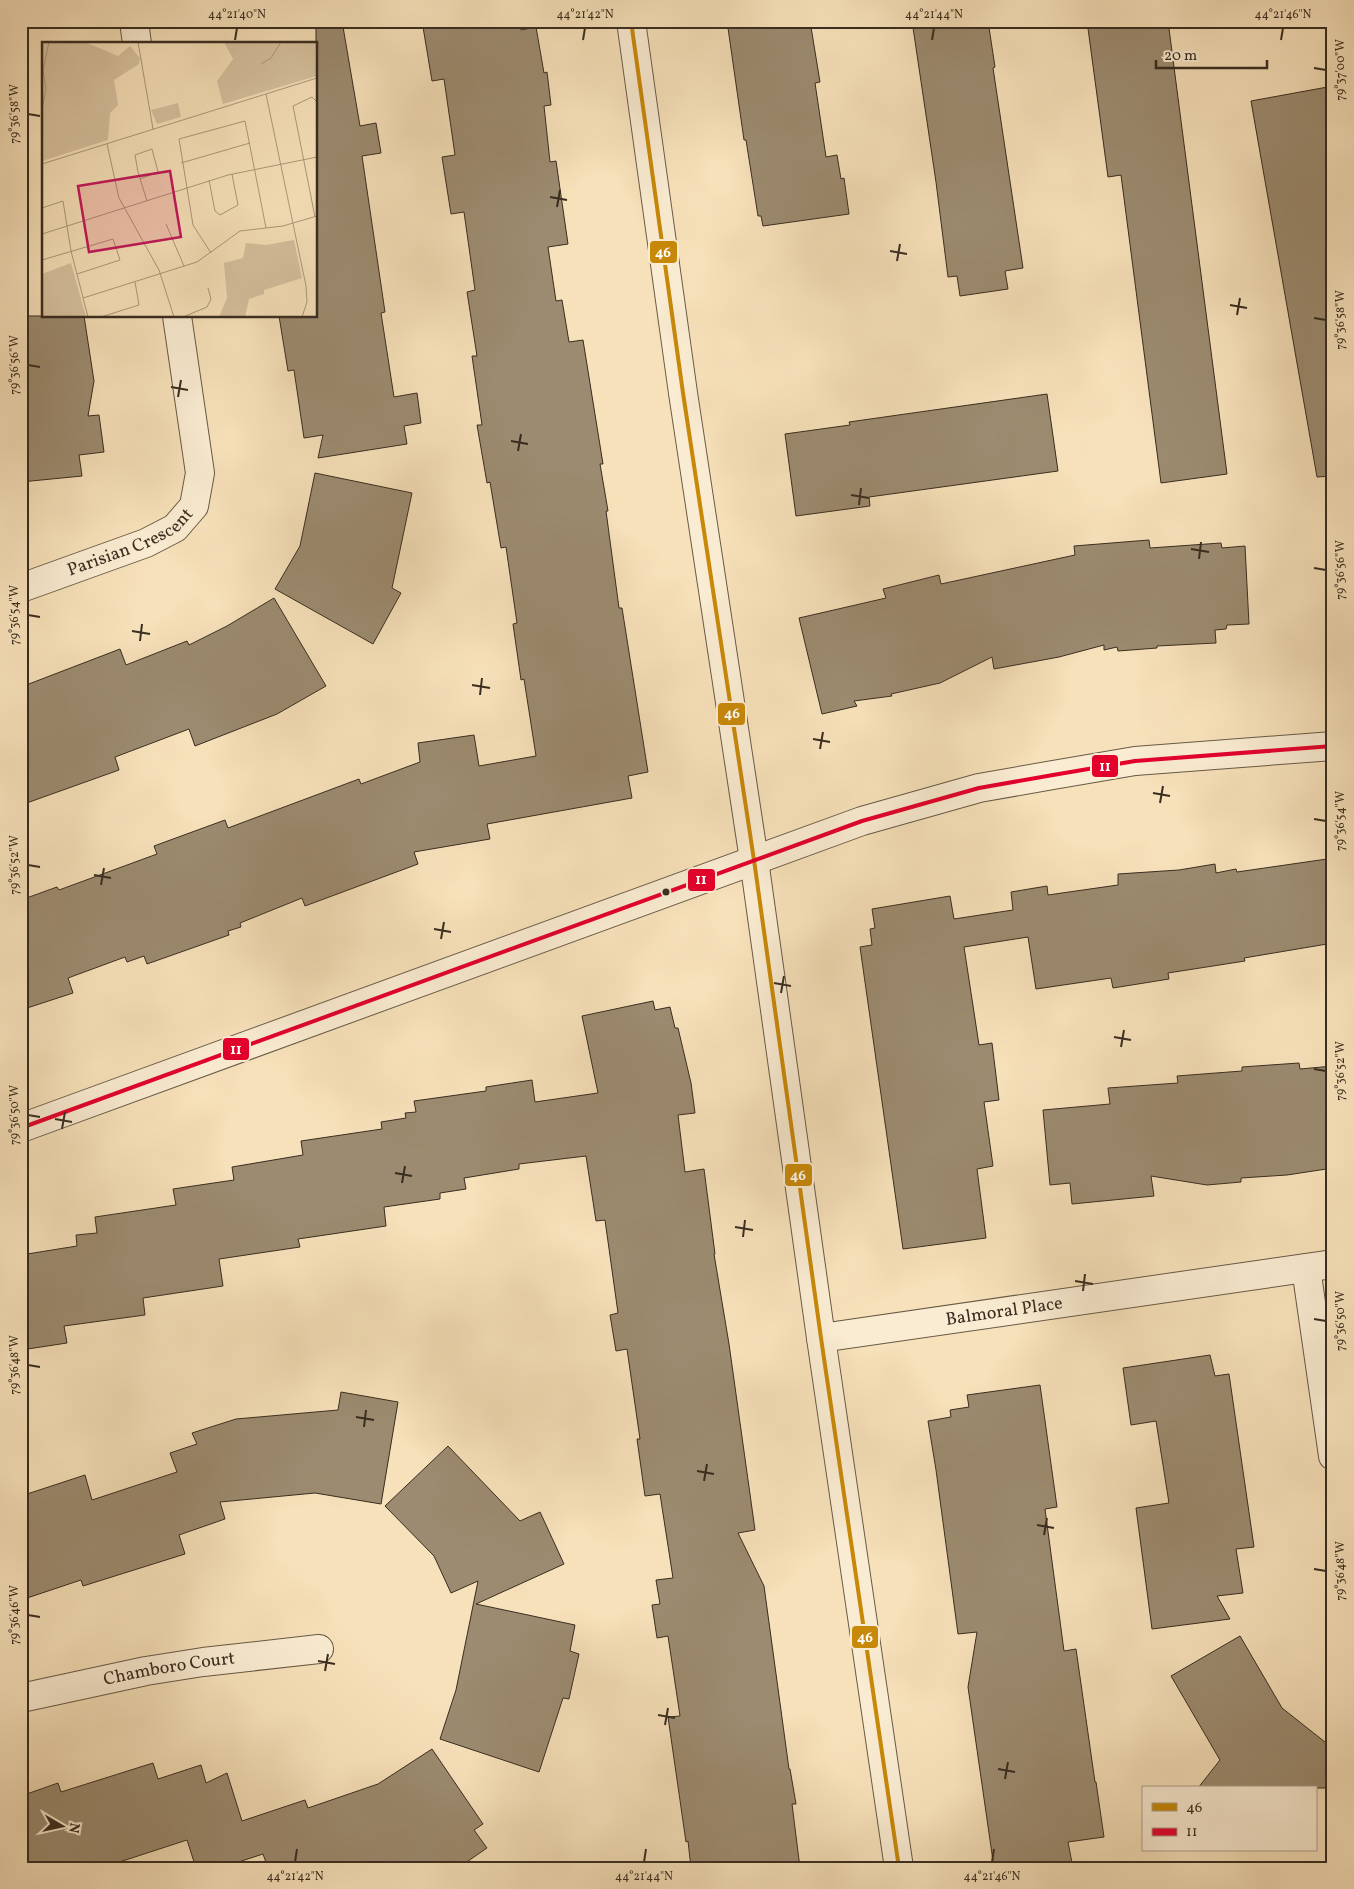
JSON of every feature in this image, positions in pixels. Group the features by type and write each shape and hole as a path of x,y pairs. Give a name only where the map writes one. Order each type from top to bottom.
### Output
{"street":[{"path":"134,21 137,42"},
{"path":"631,21 683,394 754,860 821,1338 899,1868"},
{"name":"Parisian Crescent","path":"21,588 146,542 175,528 194,506 200,473 177,318"},
{"path":"21,1128 862,821 979,788 1135,761 1333,746"},
{"name":"Balmoral Place","path":"821,1338 1333,1264"},
{"path":"1306,1268 1333,1456"},
{"name":"Chamboro Court","path":"21,1698 136,1673 203,1662 320,1648"}],"building":[{"path":"316,21 342,21 360,126 376,123 381,153 362,156 385,312 381,313 394,397 417,393 421,423 404,426 407,444 318,458 323,435 304,438 294,370 288,371 279,318 318,318 318,42 316,42"},
{"path":"422,21 519,21 521,30 536,27 544,73 547,72 551,105 544,106 550,162 556,161 568,244 548,247 556,301 562,300 569,342 583,340 603,464 600,464 608,511 606,511 619,608 622,608 648,772 628,776 632,798 487,824 490,839 414,852 418,864 305,906 302,898 240,923 241,927 228,931 229,935 147,964 144,956 127,962 125,957 68,978 73,993 21,1010 21,900 57,887 59,890 157,854 154,846 225,820 228,828 359,779 361,784 420,762 418,743 474,735 479,766 536,756 524,679 521,680 513,624 517,623 506,547 501,548 490,482 487,483 477,425 482,425 472,356 477,356 467,292 475,290 464,212 451,214 442,157 455,155 444,79 432,81"},
{"path":"727,21 810,21 820,82 815,83 826,157 837,155 841,179 844,178 849,214 763,226 761,216 758,216 746,140 744,140"},
{"path":"912,21 988,21 995,67 993,68 1023,268 1005,271 1008,289 960,296 957,276 948,277"},
{"path":"1087,21 1168,21 1227,474 1161,483 1121,175 1108,177"},
{"path":"1333,86 1333,476 1317,477 1251,101"},
{"path":"21,316 84,318 94,381 88,416 99,415 104,452 79,455 82,476 21,482"},
{"path":"1047,394 1058,471 869,497 870,506 796,516 785,434 850,425 849,422"},
{"path":"315,473 412,493 392,588 401,593 373,644 275,589 300,546"},
{"path":"1149,540 1150,548 1221,543 1222,548 1245,546 1249,624 1227,625 1226,629 1215,630 1216,643 1157,646 1157,648 1118,651 1117,647 1104,650 1104,645 1059,657 994,669 992,657 940,683 891,694 892,696 854,701 857,706 822,714 799,618 886,598 883,589 939,575 941,584 1075,555 1074,546"},
{"path":"274,598 326,686 277,714 195,746 189,729 115,757 119,770 21,805 21,687 120,649 126,665 187,641 189,645 227,626"},
{"path":"1327,859 1333,895 1333,943 1244,958 1245,961 1168,973 1169,979 1113,988 1111,978 1036,989 1028,937 964,947 979,1045 992,1043 999,1100 984,1102 993,1166 977,1169 986,1238 903,1249 860,947 872,945 870,929 875,928 872,909 950,896 954,919 1013,910 1011,892 1047,886 1048,895 1118,885 1118,874 1179,870 1215,864 1216,873 1236,869 1237,872"},
{"path":"653,1001 655,1010 670,1007 675,1028 678,1028 691,1083 695,1113 678,1115 685,1172 704,1169 714,1254 729,1344 755,1530 738,1533 764,1586 789,1769 796,1804 792,1804 800,1868 691,1868 668,1717 680,1716 668,1636 657,1638 652,1605 660,1604 656,1580 673,1578 660,1494 645,1496 637,1439 640,1439 627,1349 616,1351 610,1315 618,1313 605,1220 596,1221 586,1156 519,1164 519,1169 464,1178 466,1189 440,1193 440,1199 384,1207 386,1226 298,1239 300,1247 219,1259 223,1286 143,1298 145,1315 64,1326 67,1343 21,1350 21,1255 77,1246 76,1235 97,1233 95,1217 176,1205 173,1189 234,1180 232,1167 303,1155 301,1141 382,1129 381,1122 406,1118 405,1113 416,1112 414,1101 486,1091 486,1087 532,1080 535,1102 598,1093 582,1016"},
{"path":"1299,1063 1300,1069 1333,1066 1333,1168 1287,1175 1241,1178 1241,1182 1207,1185 1151,1176 1154,1196 1072,1204 1070,1183 1050,1185 1043,1110 1110,1104 1108,1088 1178,1083 1177,1076 1242,1071 1242,1067"},
{"path":"1210,1355 1215,1376 1229,1374 1254,1547 1236,1549 1243,1593 1217,1596 1230,1619 1152,1629 1136,1508 1169,1503 1156,1421 1131,1425 1123,1368"},
{"path":"1040,1385 1057,1507 1045,1509 1064,1651 1076,1649 1104,1837 1068,1842 1073,1868 994,1868 968,1687 977,1632 958,1634 928,1421 951,1417 950,1410 969,1407 967,1395"},
{"path":"341,1392 398,1402 381,1504 315,1493 220,1502 225,1519 179,1535 185,1554 83,1586 81,1580 21,1600 21,1496 85,1475 92,1500 177,1472 170,1453 197,1444 192,1433 236,1419 338,1410"},
{"path":"448,1446 520,1521 540,1512 564,1564 476,1604 575,1625 570,1651 579,1654 569,1699 563,1698 539,1772 440,1739 456,1690 478,1581 451,1593 434,1556 385,1506"},
{"path":"1240,1636 1282,1708 1325,1742 1333,1746 1333,1788 1316,1788 1316,1786 1200,1786 1220,1760 1171,1676"},
{"path":"432,1749 483,1824 474,1830 487,1848 458,1868 268,1868 263,1854 220,1868 196,1868 187,1840 101,1868 21,1868 21,1796 58,1783 61,1792 153,1763 158,1779 201,1765 206,1783 227,1773 242,1821 305,1800 308,1808 378,1784"}],"transit line":[{"name":"46","path":"631,21 683,393 754,860 821,1338 899,1868"},
{"name":"11","path":"21,1128 862,821 979,788 1135,761 1333,746"}]}
